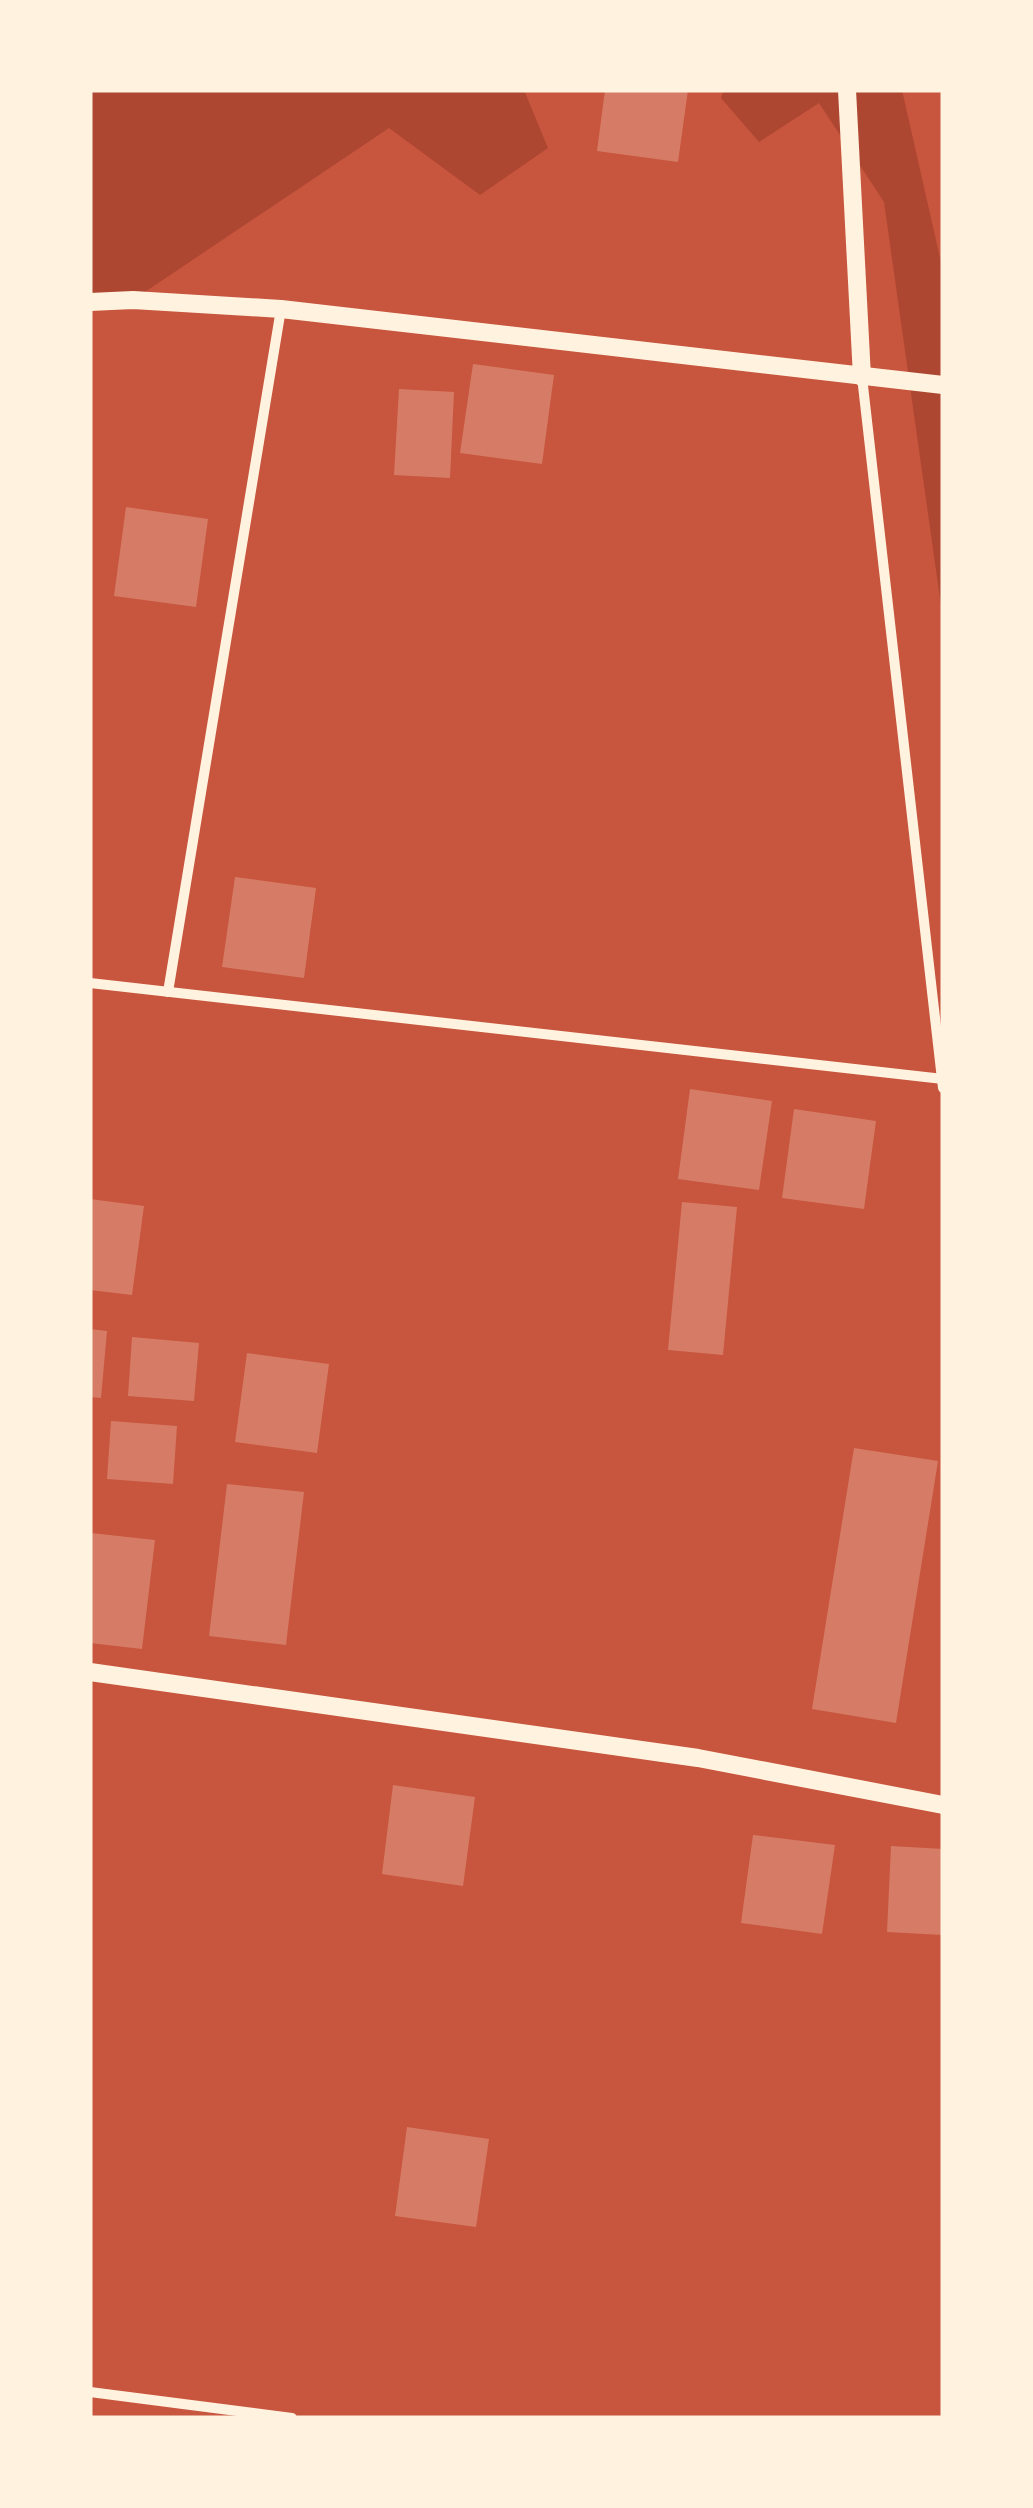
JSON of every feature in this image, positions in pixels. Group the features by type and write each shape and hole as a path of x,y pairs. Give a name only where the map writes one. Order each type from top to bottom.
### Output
{"street":[{"path":"90,984 942,1082 862,377 846,90"},
{"path":"90,302 133,300 281,309 943,385"},
{"path":"168,992 281,309"},
{"path":"90,1672 698,1758 943,1805"},
{"path":"90,2392 292,2418"}],"shaded area":[{"path":"90,90 524,90 548,148 480,195 389,128 133,300 90,302"},
{"path":"724,90 902,90 943,271 943,620 884,202 819,103 759,142 721,98"}],"building":[{"path":"605,90 688,90 678,162 597,151"},
{"path":"473,364 554,375 542,464 460,453"},
{"path":"399,389 454,392 450,478 394,475"},
{"path":"126,507 208,519 196,607 114,596"},
{"path":"235,877 316,888 304,978 222,967"},
{"path":"690,1089 772,1101 759,1190 678,1179"},
{"path":"794,1109 876,1121 864,1209 782,1198"},
{"path":"90,1199 144,1206 132,1295 90,1290"},
{"path":"682,1202 737,1207 723,1355 668,1350"},
{"path":"90,1329 107,1331 101,1398 90,1397"},
{"path":"132,1337 199,1343 194,1401 128,1396"},
{"path":"247,1353 329,1364 317,1453 235,1442"},
{"path":"111,1421 177,1426 173,1484 107,1479"},
{"path":"854,1448 938,1461 896,1723 812,1709"},
{"path":"227,1484 304,1492 286,1645 209,1636"},
{"path":"91,1533 155,1540 142,1649 90,1643"},
{"path":"393,1785 475,1797 463,1886 382,1874"},
{"path":"753,1835 835,1845 822,1934 741,1923"},
{"path":"891,1846 943,1849 942,1935 887,1932"},
{"path":"407,2127 489,2139 476,2227 395,2216"}]}
